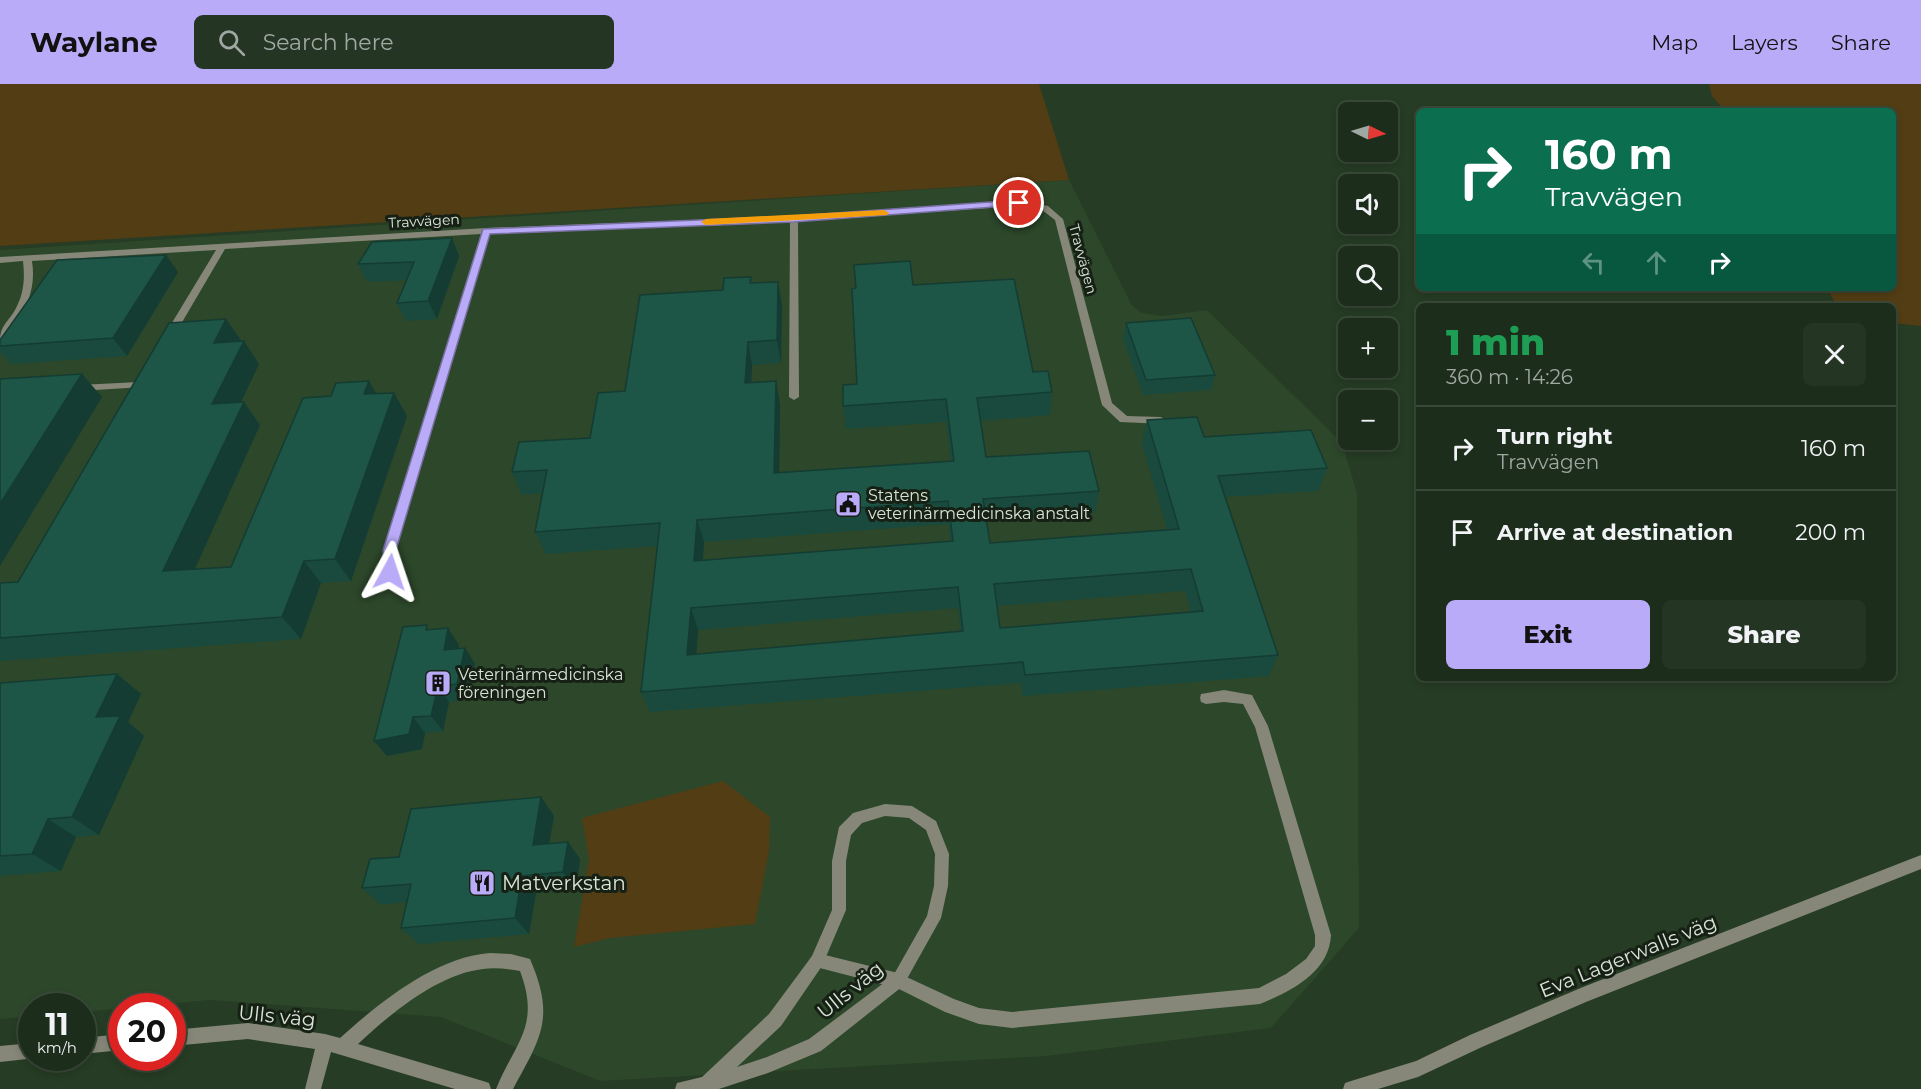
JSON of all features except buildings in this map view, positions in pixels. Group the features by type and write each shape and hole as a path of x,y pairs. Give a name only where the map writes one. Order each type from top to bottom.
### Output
{"street":[{"name":"Travvägen","path":"0,260 486,231 794,219 1019,203 1045,208 1059,219 1107,405 1124,419 1171,421"},
{"path":"794,219 794,397"},
{"path":"390,572 390,550 486,231"},
{"path":"163,346 222,247"},
{"path":"0,337 23,306 31,278 27,258"},
{"path":"69,388 140,385"},
{"path":"817,961 898,981 951,1006 979,1016 1012,1020 1260,996 1295,977 1317,960 1323,934 1261,726 1247,699 1224,696 1206,698"},
{"name":"Ulls väg","path":"683,1089 706,1084 768,1065 815,1045 898,981 934,918 941,886 942,854 931,826 912,812 885,810 858,818 844,832 840,861 839,910 817,961 775,1020 706,1084"},
{"name":"Eva Lagerwalls väg","path":"1351,1089 1418,1069 1583,995 1921,862"},
{"path":"342,1047 373,1019 441,975 472,963 502,961 525,964 535,987 538,1007 533,1035 504,1089"},
{"name":"Ulls väg","path":"186,1037 248,1031 325,1042 483,1089"},
{"path":"313,1089 325,1042"},
{"path":"0,1054 18,1052"}],"shaded area":[{"path":"0,84 1039,84 1069,180 0,246"},
{"path":"1709,84 1921,84 1921,326 1896,323 1896,303 1835,303 1829,291 1896,291 1896,108 1722,108 1712,96"},
{"path":"1069,180 1131,304 1141,313 1162,316 1207,310 1338,439 1338,450 1344,450 1357,493 1359,928 1271,1028 1046,1056 600,1081 441,1017 210,1000 186,1002 186,993 108,993 108,1010 96,1011 96,993 18,993 18,1017 0,1019 0,250"},
{"path":"723,781 770,817 769,851 755,924 610,938 574,947 589,859 582,818"}],"slow traffic":[{"path":"706,222 884,213"}],"place":[{"name":"Statens veterinärmedicinska anstalt","path":"848,504"},
{"name":"Veterinärmedicinska föreningen","path":"438,683"},
{"name":"Matverkstan","path":"482,883"}],"route":[{"path":"390,572 390,550 486,231 794,219 1019,203"}]}
